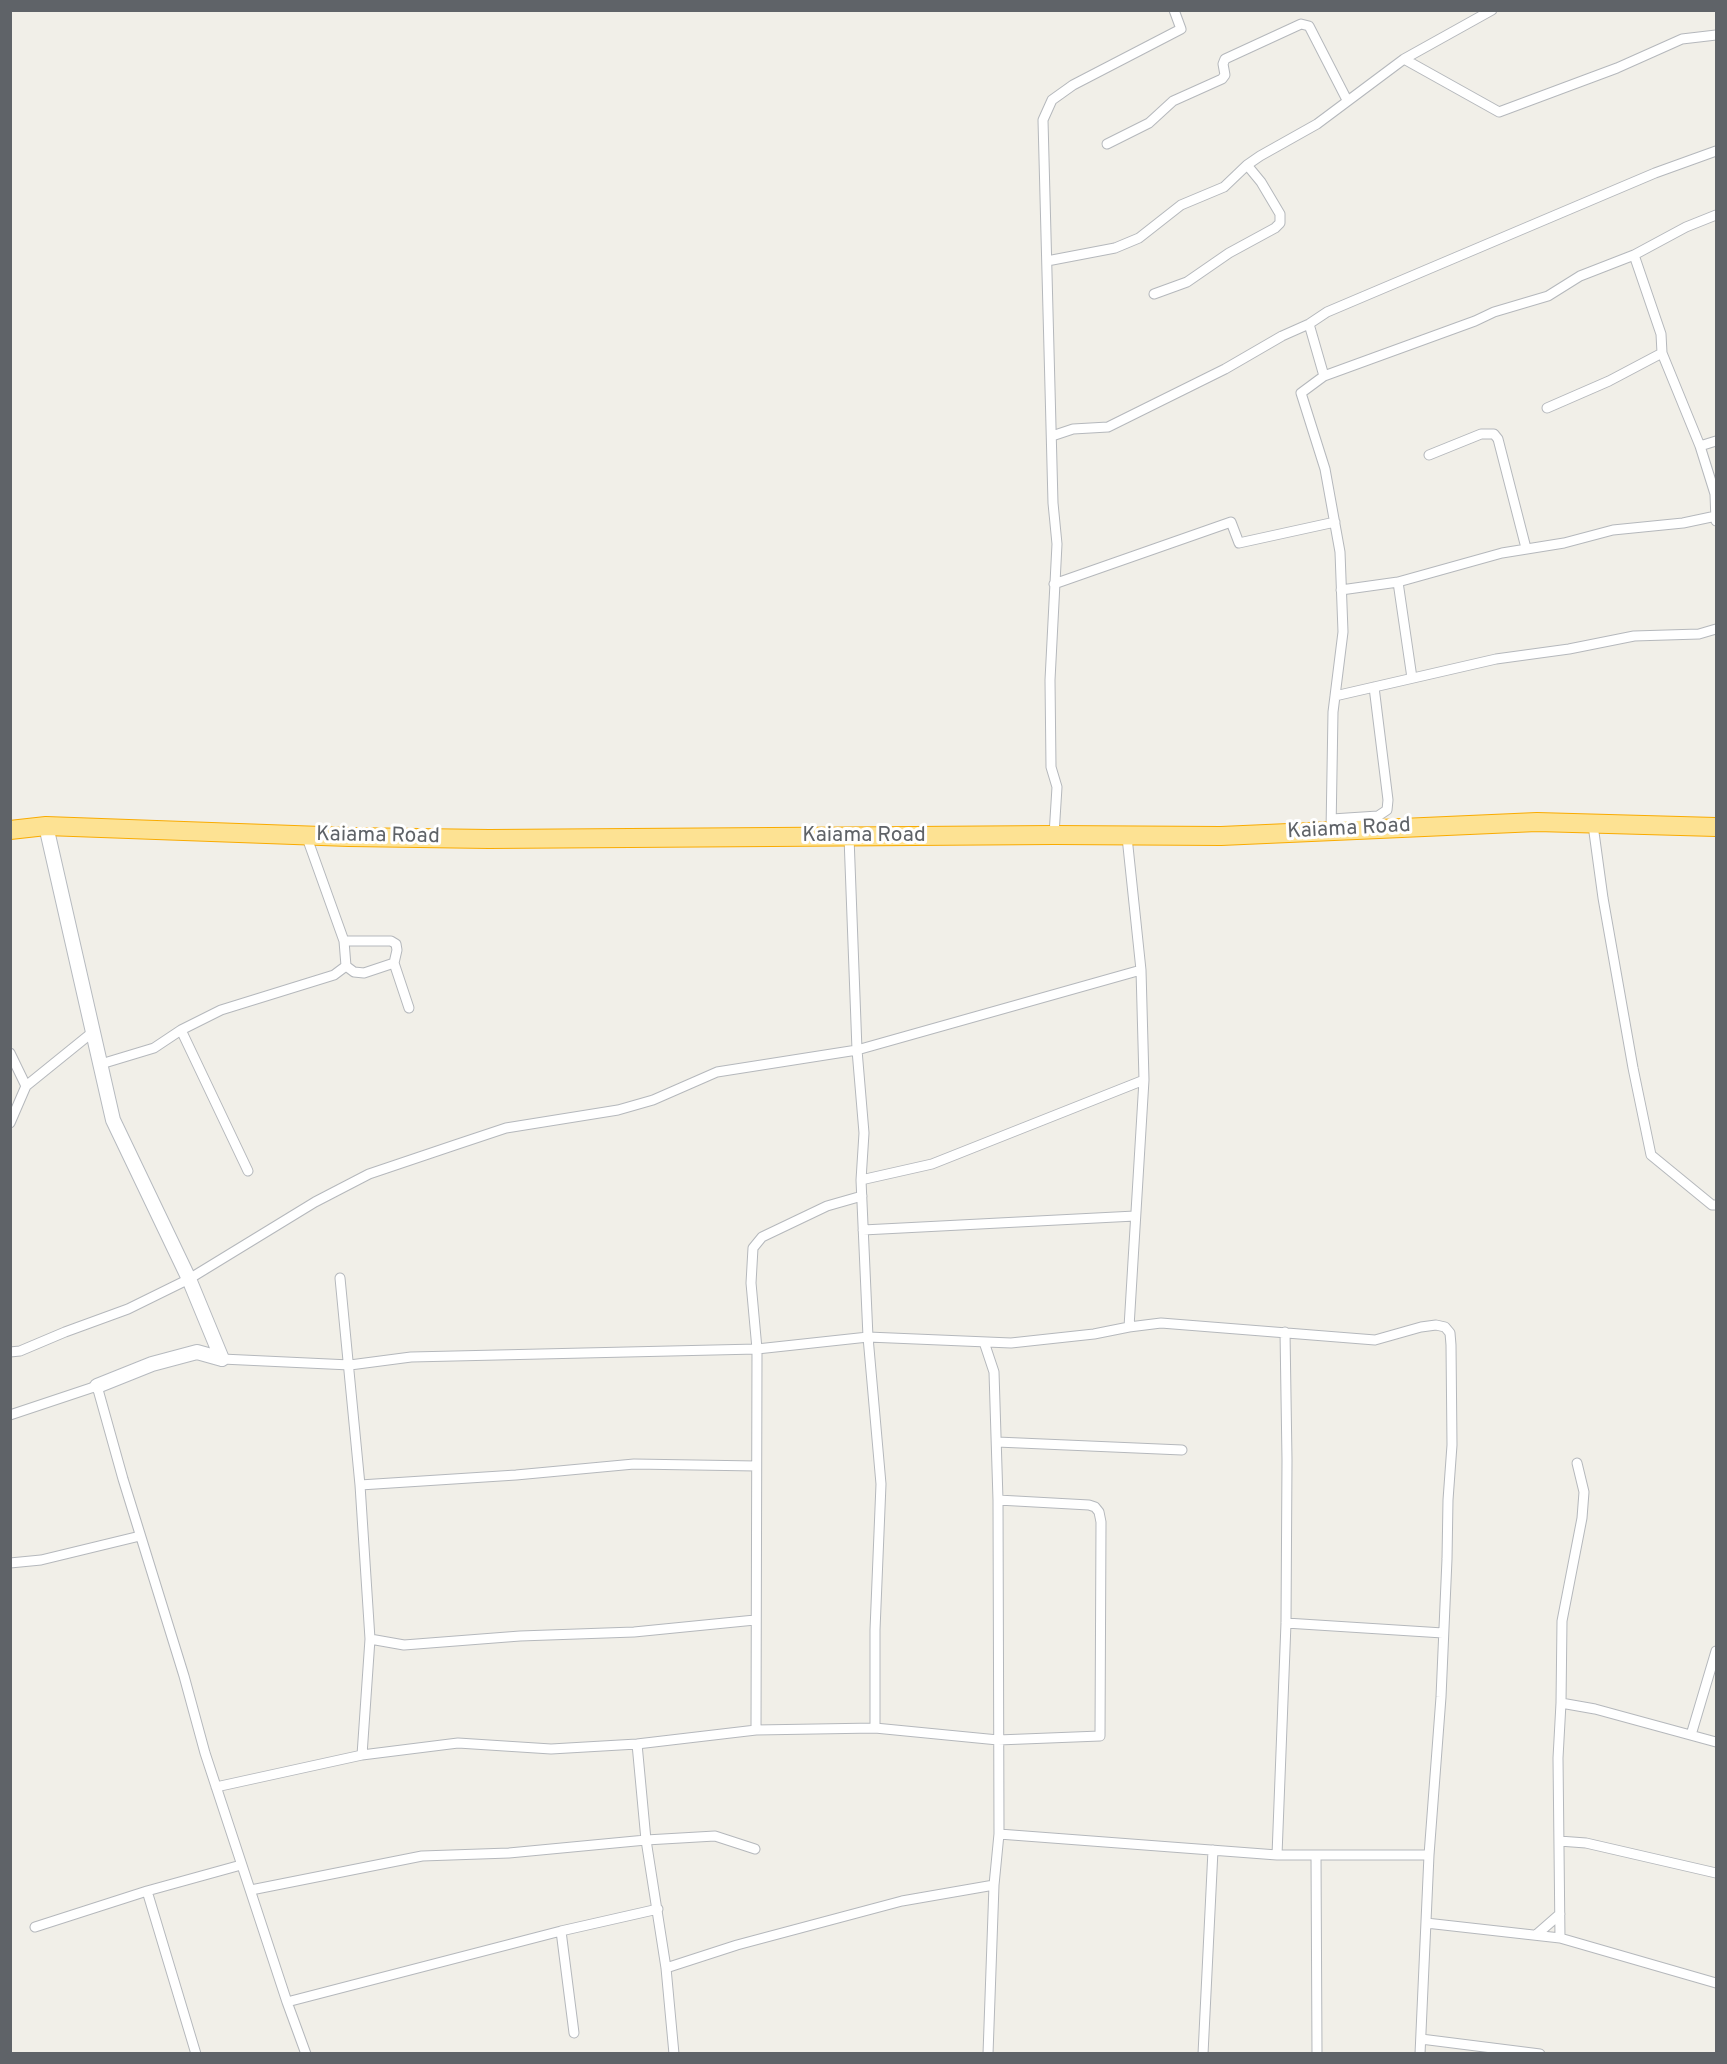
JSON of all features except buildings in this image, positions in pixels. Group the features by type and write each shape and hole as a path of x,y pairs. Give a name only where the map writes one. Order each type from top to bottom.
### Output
{"highway":[{"name":"Kaiama Road","path":"10,830 46,826 489,839 1221,836 1331,825 1537,822 1716,827"}],"street":[{"path":"1054,835 1057,787 1051,767 1050,680 1057,544 1053,503 1043,120 1052,100 1073,85 1181,29 1174,10"},
{"path":"1047,261 1108,250 1139,238 1181,205 1224,187 1247,165 1317,124 1404,59 1491,10"},
{"path":"1107,144 1149,123 1173,101 1221,79 1225,75 1223,64 1225,59 1301,24 1310,26 1347,100"},
{"path":"1404,59 1499,112 1617,68 1682,39 1716,35"},
{"path":"1052,436 1073,429 1108,427 1225,369 1282,336 1309,324 1326,312 1655,173 1716,151"},
{"path":"1154,294 1187,282 1229,253 1280,223 1280,214 1261,182 1247,165"},
{"path":"1374,687 1388,800 1387,810 1378,816 1331,825 1333,712 1343,632 1340,552 1325,469 1301,393 1324,376 1494,312 1548,296 1580,276 1634,255 1686,227 1716,215"},
{"path":"1341,590 1398,582 1502,553 1564,543 1613,530 1716,518 1715,494 1700,446 1662,353 1661,334 1634,255"},
{"path":"1309,324 1324,376"},
{"path":"1547,408 1609,381 1662,353"},
{"path":"1429,455 1481,434 1494,434 1498,439 1526,548"},
{"path":"1700,446 1716,441"},
{"path":"1054,584 1231,522 1239,543 1335,522"},
{"path":"1398,582 1412,678"},
{"path":"1335,696 1496,659 1569,649 1634,636 1664,637 1700,634 1716,629"},
{"path":"1593,825 1632,1068 1651,1155 1712,1205 1716,1205"},
{"path":"46,826 113,1120 189,1279 222,1359"},
{"path":"306,835 344,941 346,966 354,972 364,973 394,963"},
{"path":"849,837 857,1050 864,1133 861,1180 868,1337 881,1484 875,1629 875,1728"},
{"path":"1127,837 1142,970 1143,1080 1129,1327"},
{"path":"344,941 392,941 396,944 394,963 409,1008"},
{"path":"101,1064 154,1048 181,1030 221,1010 334,975 346,966"},
{"path":"10,1352 20,1351 128,1310 189,1279 315,1202 369,1174 506,1128 618,1110 653,1100 717,1072 857,1050 1142,970"},
{"path":"181,1030 248,1171"},
{"path":"10,1123 26,1086 94,1031"},
{"path":"10,1053 26,1086"},
{"path":"861,1180 932,1164 1143,1080"},
{"path":"756,1730 756,1466 758,1454 757,1349 751,1283 753,1248 762,1237 816,1211 862,1196"},
{"path":"863,1230 1136,1216"},
{"path":"340,1278 360,1485 370,1639 362,1755"},
{"path":"10,1415 97,1386 152,1364 197,1352 222,1359 350,1365 411,1357 757,1349 868,1337 1011,1343 1094,1334 1161,1323 1375,1340 1421,1327 1436,1325 1445,1327 1450,1333 1452,1445 1441,1697 1429,1855 1420,2054"},
{"path":"1277,1855 1286,1623 1285,1332"},
{"path":"984,1342 994,1372 998,1500 999,1834 994,1885 988,2054"},
{"path":"97,1386 216,1787 306,2054"},
{"path":"997,1442 1182,1450"},
{"path":"1560,1938 1558,1758 1562,1621 1582,1518 1584,1492 1577,1463"},
{"path":"360,1485 516,1475 634,1464 756,1466"},
{"path":"216,1787 362,1755 458,1743 551,1749 637,1744 756,1730 875,1728 998,1740 1100,1736 1101,1522 1099,1512 1089,1504 998,1500"},
{"path":"10,1563 41,1560 140,1536"},
{"path":"370,1639 404,1645 520,1636 634,1632 755,1620"},
{"path":"1286,1623 1443,1633"},
{"path":"1691,1735 1716,1651"},
{"path":"1561,1703 1595,1709 1716,1742"},
{"path":"637,1744 646,1840 666,1968 674,2054"},
{"path":"999,1834 1277,1855 1429,1855"},
{"path":"251,1890 422,1856 509,1853 715,1836 756,1849"},
{"path":"1559,1840 1586,1842 1716,1873"},
{"path":"1203,2054 1213,1850"},
{"path":"1316,1855 1317,2054"},
{"path":"35,1927 147,1891 241,1865"},
{"path":"666,1968 737,1945 902,1901 994,1885"},
{"path":"147,1891 196,2054"},
{"path":"287,2002 561,1931 658,1909"},
{"path":"1536,1935 1560,1914"},
{"path":"1426,1923 1560,1938 1716,1983"},
{"path":"561,1931 574,2033"},
{"path":"1421,2039 1540,2054"}]}
